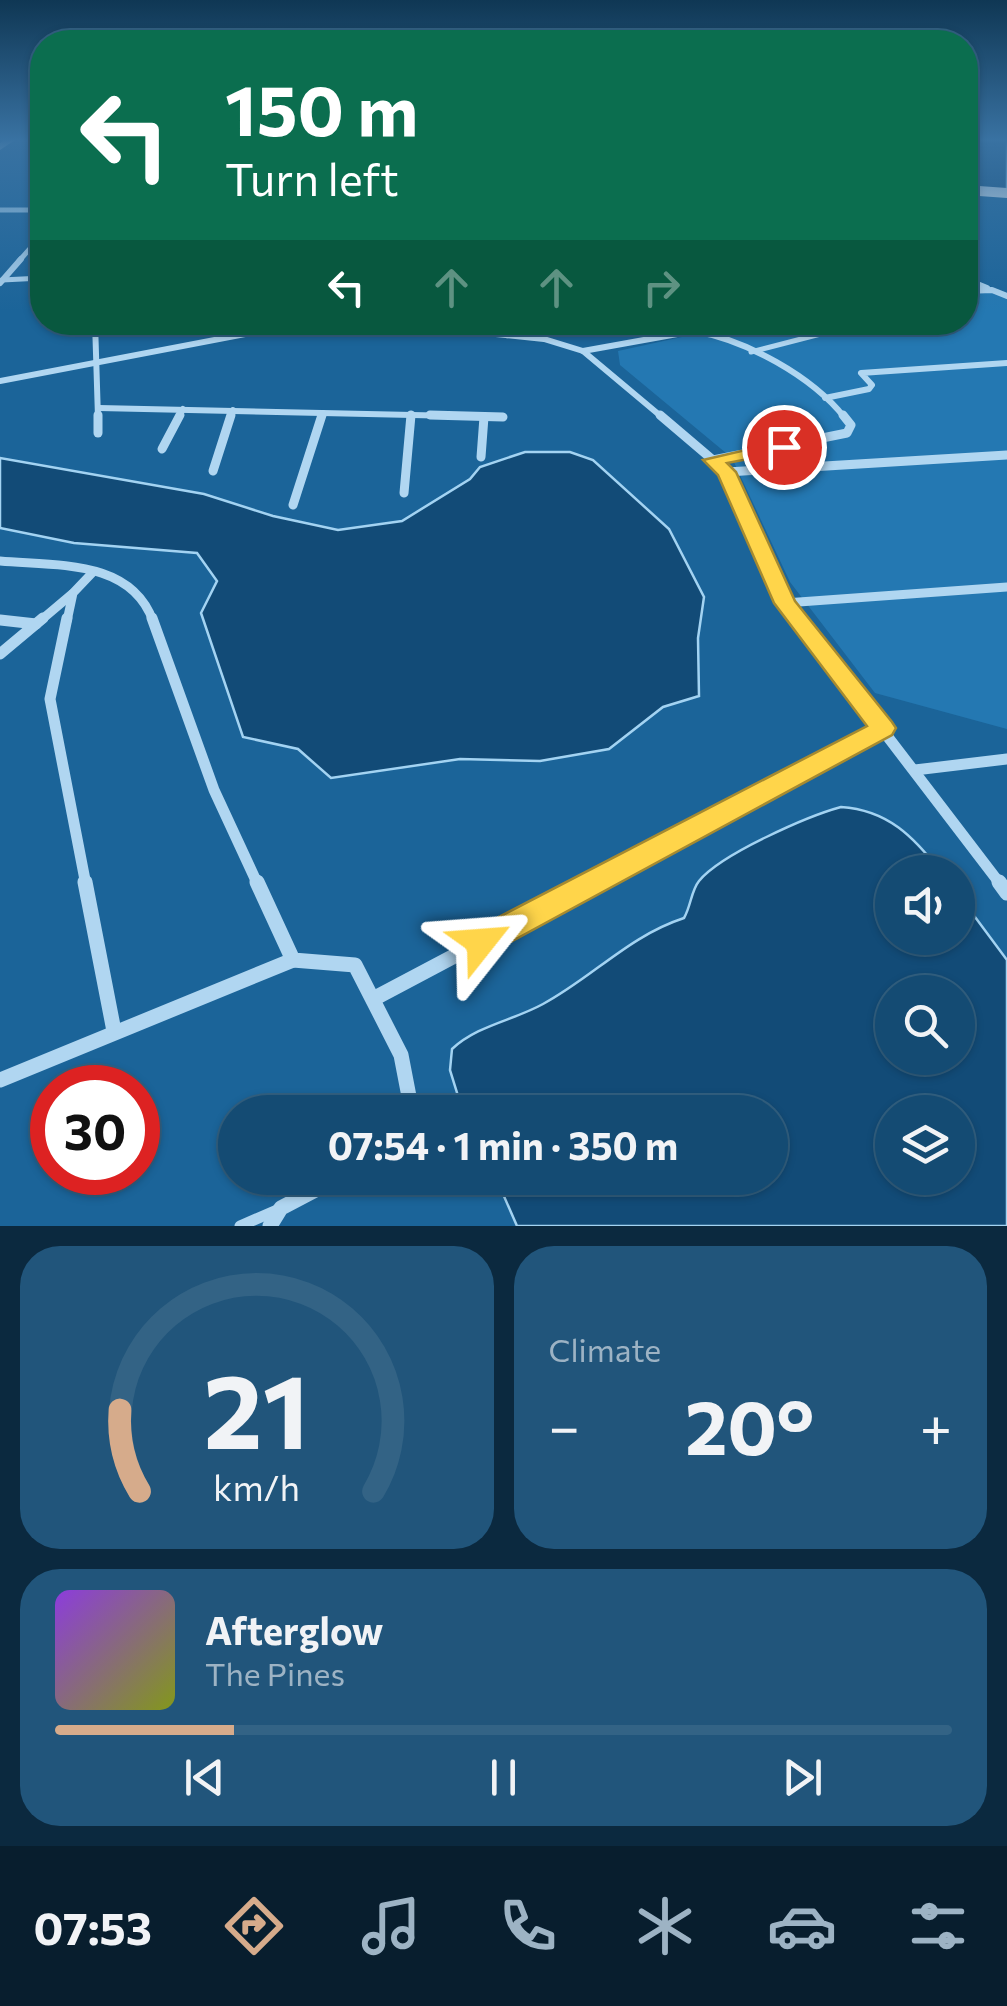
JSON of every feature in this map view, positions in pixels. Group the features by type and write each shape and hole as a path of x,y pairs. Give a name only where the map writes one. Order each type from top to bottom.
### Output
{"street":[{"path":"0,210 30,210"},
{"path":"1,281 30,248"},
{"path":"978,284 1007,296"},
{"path":"978,291 992,290"},
{"path":"95,335 98,432"},
{"path":"0,380 96,366 245,335"},
{"path":"499,335 544,340 583,351 727,472 785,603 1007,893"},
{"path":"583,351 672,335"},
{"path":"713,460 851,430 848,419 824,398 751,352 715,335"},
{"path":"824,398 869,389 872,386 861,373 1007,362"},
{"path":"98,408 503,417"},
{"path":"162,448 183,409"},
{"path":"213,470 233,410"},
{"path":"293,504 323,413"},
{"path":"404,493 411,415"},
{"path":"481,457 484,417"},
{"path":"727,472 1007,456"},
{"path":"0,561 123,578 144,599 214,790 293,960"},
{"path":"0,654 93,572"},
{"path":"785,603 1007,587"},
{"path":"73,593 50,699 114,1031"},
{"path":"0,620 36,624"},
{"path":"375,998 883,728"},
{"path":"915,770 1007,759"},
{"path":"0,1080 293,960 355,965 375,998 412,1084 412,1095"},
{"path":"270,1226 282,1208 306,1195"}],"lane":[{"path":"1,281 30,279"},
{"path":"751,352 817,335"},
{"path":"240,1226 282,1208"}],"shaded area":[{"path":"978,282 1007,294 1007,729 875,693 790,582 732,458 620,365 618,351 691,335 978,335"},
{"path":"525,452 570,452 593,460 669,529 704,597 698,638 699,696 663,707 609,749 540,761 460,759 331,778 298,749 243,737 201,613 217,581 197,553 74,543 0,528 0,458 204,494 273,516 338,530 402,521 470,479 480,467"},
{"path":"841,807 858,809 899,828 927,855 875,855 875,955 975,955 975,917 1007,960 1007,1226 517,1226 503,1195 788,1195 788,1095 458,1095 450,1070 452,1049 462,1041 543,1004 646,935 684,918 696,885 710,870 787,827"}],"route":[{"path":"481,942 883,728 785,603 727,472 713,460 784,447"}]}
